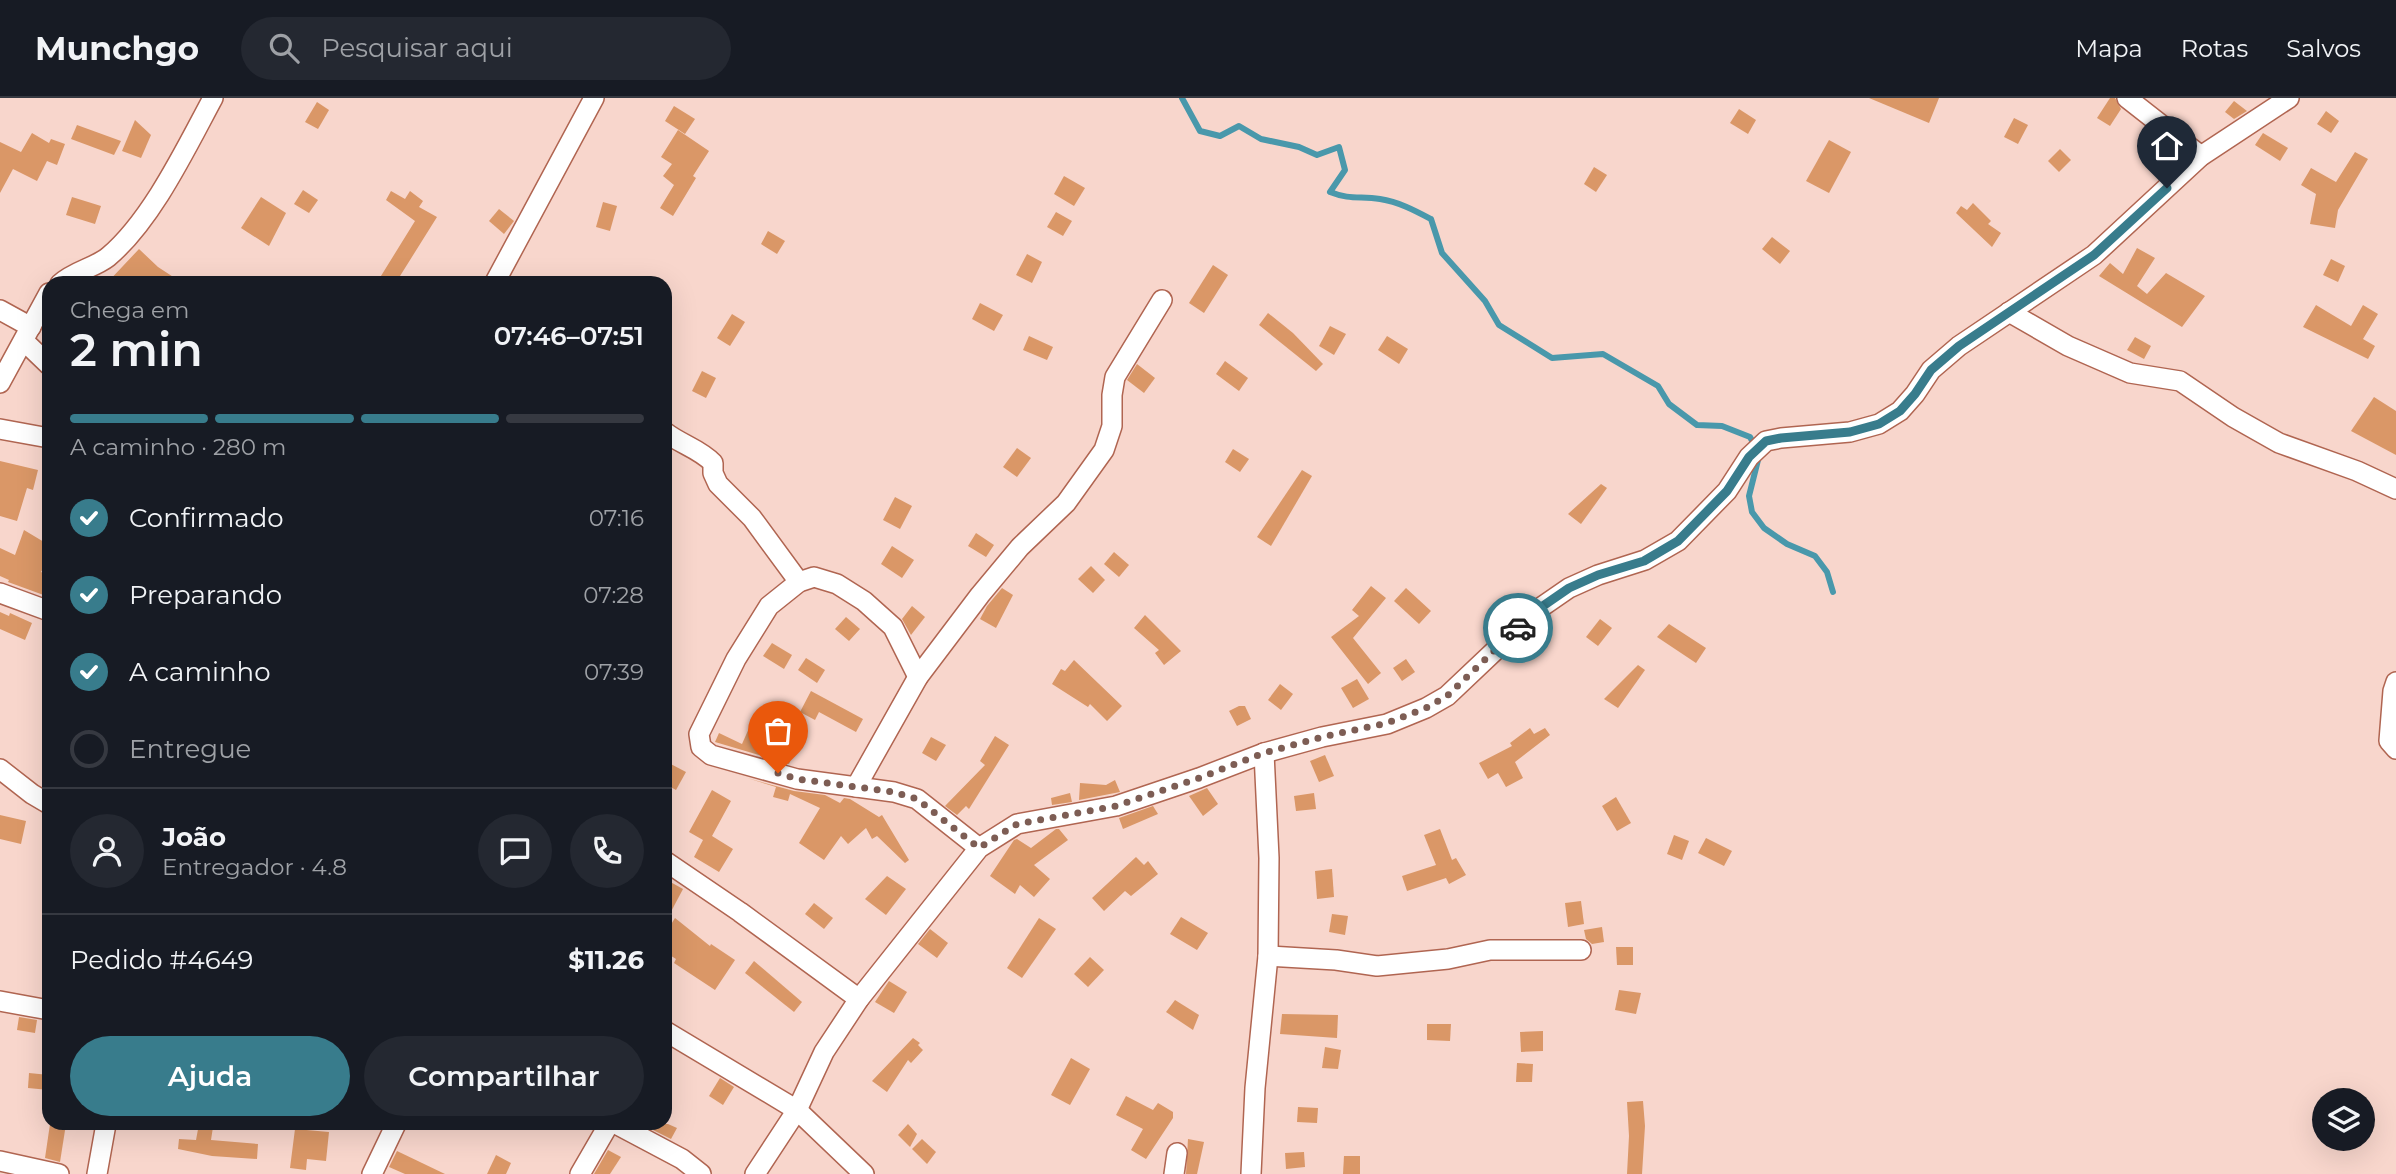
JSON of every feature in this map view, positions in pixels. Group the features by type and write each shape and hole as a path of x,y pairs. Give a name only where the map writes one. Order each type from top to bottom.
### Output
{"street":[{"path":"69,276 107,258 142,218 191,140 213,98"},
{"path":"498,276 594,98"},
{"path":"2127,98 2202,156"},
{"path":"755,1174 797,1110 824,1052 859,999 979,848 1017,824 1116,806 1264,753 1387,723 1426,708 1447,696 1540,608 1569,588 1598,575 1644,561 1678,541 1727,491 1749,457 1766,441 1850,432 1879,424 1900,411 1931,370 1959,346 2094,255 2202,156 2289,98"},
{"path":"856,787 918,677 1020,547 1066,503 1104,450 1112,426 1115,377 1162,300"},
{"path":"0,383 42,306"},
{"path":"0,310 27,334 42,355"},
{"path":"2009,312 2068,346 2130,373 2180,381 2279,443 2357,471 2396,489"},
{"path":"0,429 42,437"},
{"path":"672,438 680,444 703,453 713,463 713,473 718,484 752,518 799,582"},
{"path":"918,677 893,627 864,601 837,584 814,577 799,582 769,606 736,659 699,734 701,747 711,755 797,779 894,792 917,799 979,848"},
{"path":"0,593 42,608"},
{"path":"2396,682 2389,741 2396,749"},
{"path":"1251,1174 1255,1088 1268,956 1269,858 1264,753"},
{"path":"0,769 42,800"},
{"path":"672,866 859,999"},
{"path":"1268,956 1336,960 1377,966 1448,960 1490,950 1581,950"},
{"path":"0,1001 42,1009"},
{"path":"672,1037 797,1110 864,1174"},
{"path":"97,1174 105,1130"},
{"path":"372,1174 393,1130"},
{"path":"580,1174 606,1130"},
{"path":"627,1130 682,1159 701,1174"},
{"path":"1174,1174 1177,1153"},
{"path":"0,1161 59,1174"}],"building":[{"path":"1869,98 1939,98 1929,123"},
{"path":"2110,98 2115,98 2121,109 2110,126 2097,118"},
{"path":"2234,101 2247,111 2234,119 2225,112"},
{"path":"317,102 329,110 318,129 305,122"},
{"path":"674,106 695,119 685,134 665,121"},
{"path":"1739,109 1756,120 1748,134 1730,123"},
{"path":"2326,111 2339,121 2331,133 2317,124"},
{"path":"2014,118 2028,125 2018,144 2004,137"},
{"path":"135,120 151,135 141,158 122,151"},
{"path":"77,125 121,141 114,155 71,139"},
{"path":"678,130 709,151 673,216 660,208 674,185 663,176 672,164 661,157"},
{"path":"32,133 49,143 51,139 65,144 57,165 47,161 37,181 13,169 0,193 0,142 21,152"},
{"path":"2263,133 2288,148 2280,161 2255,145"},
{"path":"1829,140 1851,152 1829,193 1806,181"},
{"path":"2060,149 2071,160 2059,172 2048,161"},
{"path":"2355,152 2368,159 2338,210 2335,228 2310,224 2316,194 2301,185 2311,168 2336,182"},
{"path":"1594,167 1607,175 1596,192 1584,184"},
{"path":"1064,176 1085,188 1074,206 1054,194"},
{"path":"303,190 318,200 309,213 294,204"},
{"path":"391,191 405,199 410,191 423,201 419,207 437,217 400,276 381,276 415,221 386,200"},
{"path":"72,197 101,206 95,224 66,215"},
{"path":"261,197 286,213 269,246 241,228"},
{"path":"603,202 617,206 610,231 596,227"},
{"path":"1973,203 1991,221 1988,224 2001,233 1992,247 1956,213 1961,206 1967,210"},
{"path":"499,209 514,221 504,234 489,221"},
{"path":"1056,212 1072,221 1063,236 1047,227"},
{"path":"768,231 785,241 777,254 761,244"},
{"path":"1772,237 1790,251 1780,264 1762,249"},
{"path":"2137,248 2155,258 2137,286 2147,294 2166,273 2205,296 2182,327 2099,276 2110,263 2123,274"},
{"path":"139,249 172,276 114,276"},
{"path":"1027,254 1042,262 1032,283 1016,275"},
{"path":"2331,259 2345,266 2338,282 2323,275"},
{"path":"1213,265 1228,275 1204,313 1189,303"},
{"path":"980,303 1003,315 994,331 972,319"},
{"path":"2316,305 2351,326 2363,305 2378,314 2363,339 2375,346 2368,359 2303,327"},
{"path":"1268,313 1293,333 1323,364 1316,371 1259,325"},
{"path":"732,314 745,322 730,346 717,338"},
{"path":"1330,326 1346,334 1334,355 1319,346"},
{"path":"1029,336 1053,347 1047,360 1023,350"},
{"path":"1387,336 1408,349 1399,364 1378,350"},
{"path":"2135,337 2151,346 2144,359 2127,350"},
{"path":"1225,361 1248,378 1239,391 1216,374"},
{"path":"1137,364 1155,378 1144,393 1127,380"},
{"path":"702,371 716,378 706,398 692,391"},
{"path":"2374,397 2396,411 2396,455 2351,431"},
{"path":"1017,448 1031,458 1017,477 1003,467"},
{"path":"1233,449 1249,459 1240,472 1225,462"},
{"path":"0,461 38,470 33,490 27,488 17,521 0,516"},
{"path":"1302,470 1312,476 1271,546 1257,537"},
{"path":"1601,484 1607,488 1581,524 1568,514"},
{"path":"895,497 912,506 900,529 883,520"},
{"path":"24,530 42,541 42,594 8,582 9,580 0,576 0,548 15,555"},
{"path":"976,533 994,545 986,557 968,546"},
{"path":"892,546 914,560 902,578 881,564"},
{"path":"1114,552 1129,565 1119,577 1104,564"},
{"path":"1091,566 1105,580 1093,593 1078,579"},
{"path":"1371,586 1386,598 1353,638 1381,673 1368,684 1331,637 1359,616 1352,610"},
{"path":"1002,588 1013,595 996,628 980,619"},
{"path":"1406,588 1431,611 1419,624 1394,601"},
{"path":"912,606 925,617 911,635 902,619"},
{"path":"0,612 9,616 10,613 32,623 25,640 0,629"},
{"path":"1145,615 1181,651 1164,665 1155,653 1159,650 1134,628"},
{"path":"846,617 860,629 849,641 835,629"},
{"path":"1600,619 1612,628 1598,646 1586,637"},
{"path":"1669,624 1706,648 1696,663 1657,637"},
{"path":"772,643 792,655 784,669 763,656"},
{"path":"806,658 825,670 817,683 798,670"},
{"path":"1406,659 1415,672 1402,681 1393,668"},
{"path":"1074,660 1122,706 1107,721 1090,704 1088,707 1052,684 1061,669 1065,671"},
{"path":"1638,665 1645,670 1618,708 1604,699"},
{"path":"1357,679 1369,699 1353,708 1341,688"},
{"path":"1280,684 1293,694 1281,710 1268,700"},
{"path":"811,691 863,719 856,732 819,712 815,720 800,712"},
{"path":"1245,706 1251,719 1237,726 1229,711"},
{"path":"754,717 781,729 786,721 803,731 787,756 792,757 789,764 715,742 719,733 742,744"},
{"path":"1530,728 1534,734 1545,728 1550,735 1515,762 1523,778 1506,787 1498,773 1488,779 1479,763 1512,746 1510,743"},
{"path":"995,736 1009,745 969,809 966,806 957,815 945,806 985,765 980,761"},
{"path":"931,737 946,745 936,761 922,753"},
{"path":"1325,755 1334,776 1319,782 1310,761"},
{"path":"672,765 686,772 676,790 672,788"},
{"path":"747,778 794,791 825,795 840,803 844,798 850,799 879,817 882,815 909,860 905,863 877,836 872,839 866,828 848,844 841,836 824,860 799,843 820,808 790,794 788,801 773,797 776,787"},
{"path":"1115,780 1120,792 1079,800 1080,783 1106,785"},
{"path":"1207,788 1218,804 1203,816 1189,796"},
{"path":"712,790 731,801 712,836 733,849 719,872 694,857 703,840 689,832"},
{"path":"1070,793 1072,802 1052,805 1051,798"},
{"path":"1314,793 1316,809 1296,811 1294,796"},
{"path":"1616,797 1631,823 1617,831 1602,806"},
{"path":"1153,806 1158,814 1123,829 1119,818"},
{"path":"0,815 26,821 21,844 0,839"},
{"path":"1056,829 1068,840 1034,865 1050,879 1034,897 1020,885 1015,894 990,876 1014,840 1017,839 1031,848"},
{"path":"1440,829 1452,860 1456,858 1466,875 1449,884 1446,878 1407,891 1402,876 1436,865 1424,835"},
{"path":"1674,835 1689,841 1682,860 1667,854"},
{"path":"1706,838 1732,851 1724,866 1698,853"},
{"path":"1136,857 1144,865 1148,861 1158,874 1131,896 1125,891 1104,911 1092,898"},
{"path":"1332,869 1334,897 1317,899 1315,871"},
{"path":"887,876 906,889 886,915 865,899"},
{"path":"672,883 683,889 672,910"},
{"path":"1581,901 1584,924 1568,927 1565,903"},
{"path":"814,903 833,918 824,929 805,914"},
{"path":"1332,914 1348,916 1345,935 1329,932"},
{"path":"1181,917 1208,933 1197,950 1170,934"},
{"path":"675,918 710,946 711,944 735,960 715,990 674,963 676,959 672,956 672,923"},
{"path":"1039,918 1056,929 1022,978 1007,968"},
{"path":"1602,927 1604,942 1592,944 1586,939 1584,930"},
{"path":"930,929 948,943 937,958 918,944"},
{"path":"1616,947 1633,947 1633,965 1617,965"},
{"path":"1090,957 1104,970 1088,987 1074,974"},
{"path":"754,961 802,1002 794,1012 745,973"},
{"path":"889,981 907,992 894,1013 875,1002"},
{"path":"1619,990 1641,993 1636,1014 1615,1010"},
{"path":"1175,1000 1199,1015 1193,1030 1166,1012"},
{"path":"1282,1014 1338,1015 1337,1038 1280,1034"},
{"path":"19,1017 37,1020 35,1033 17,1030"},
{"path":"1427,1024 1451,1024 1450,1041 1427,1040"},
{"path":"1543,1031 1543,1051 1521,1052 1520,1032"},
{"path":"913,1038 920,1043 918,1045 923,1050 911,1063 908,1060 887,1092 872,1081"},
{"path":"1325,1047 1341,1050 1338,1069 1322,1068"},
{"path":"1071,1058 1090,1069 1070,1105 1051,1095"},
{"path":"1517,1063 1533,1064 1532,1082 1516,1082"},
{"path":"29,1073 42,1074 42,1089 28,1088"},
{"path":"720,1078 734,1087 723,1105 709,1096"},
{"path":"1126,1096 1153,1110 1158,1103 1173,1112 1173,1118 1146,1159 1131,1150 1143,1129 1116,1115"},
{"path":"1643,1101 1645,1126 1642,1174 1627,1174 1627,1102"},
{"path":"1298,1107 1318,1108 1317,1123 1297,1122"},
{"path":"908,1124 917,1134 910,1147 898,1135"},
{"path":"672,1126 677,1128 671,1139 653,1130 672,1130"},
{"path":"49,1130 65,1130 60,1162 45,1158"},
{"path":"198,1130 213,1130 211,1140 258,1144 257,1159 212,1156 178,1149 179,1139 196,1140"},
{"path":"295,1130 329,1132 326,1161 307,1159 306,1170 290,1168"},
{"path":"922,1139 936,1152 927,1164 912,1149"},
{"path":"1188,1139 1204,1142 1197,1174 1186,1174"},
{"path":"608,1150 621,1157 610,1174 594,1174"},
{"path":"397,1151 445,1174 405,1174 389,1167"},
{"path":"1304,1152 1305,1167 1286,1169 1285,1153"},
{"path":"496,1155 511,1163 506,1174 487,1174"},
{"path":"1344,1156 1360,1156 1360,1174 1343,1174"}],"waterway":[{"path":"1182,98 1200,131 1220,136 1239,126 1261,139 1299,147 1317,155 1339,147 1345,170 1330,192 1394,202 1431,219 1442,253 1485,301 1499,325 1552,358 1603,354 1658,386 1669,404 1697,425 1722,426 1750,437 1755,446"},
{"path":"1759,456 1749,496 1752,512 1764,528 1787,544 1815,556 1827,572 1833,592"}],"way so far":[{"path":"778,773 797,779 894,792 917,799 979,848 1017,824 1116,806 1264,753 1387,723 1426,708 1447,696 1518,628"}],"route":[{"path":"1518,628 1540,608 1569,588 1598,575 1644,561 1678,541 1727,491 1749,457 1766,441 1850,432 1879,424 1900,411 1931,370 1959,346 2094,255 2167,188"}]}
